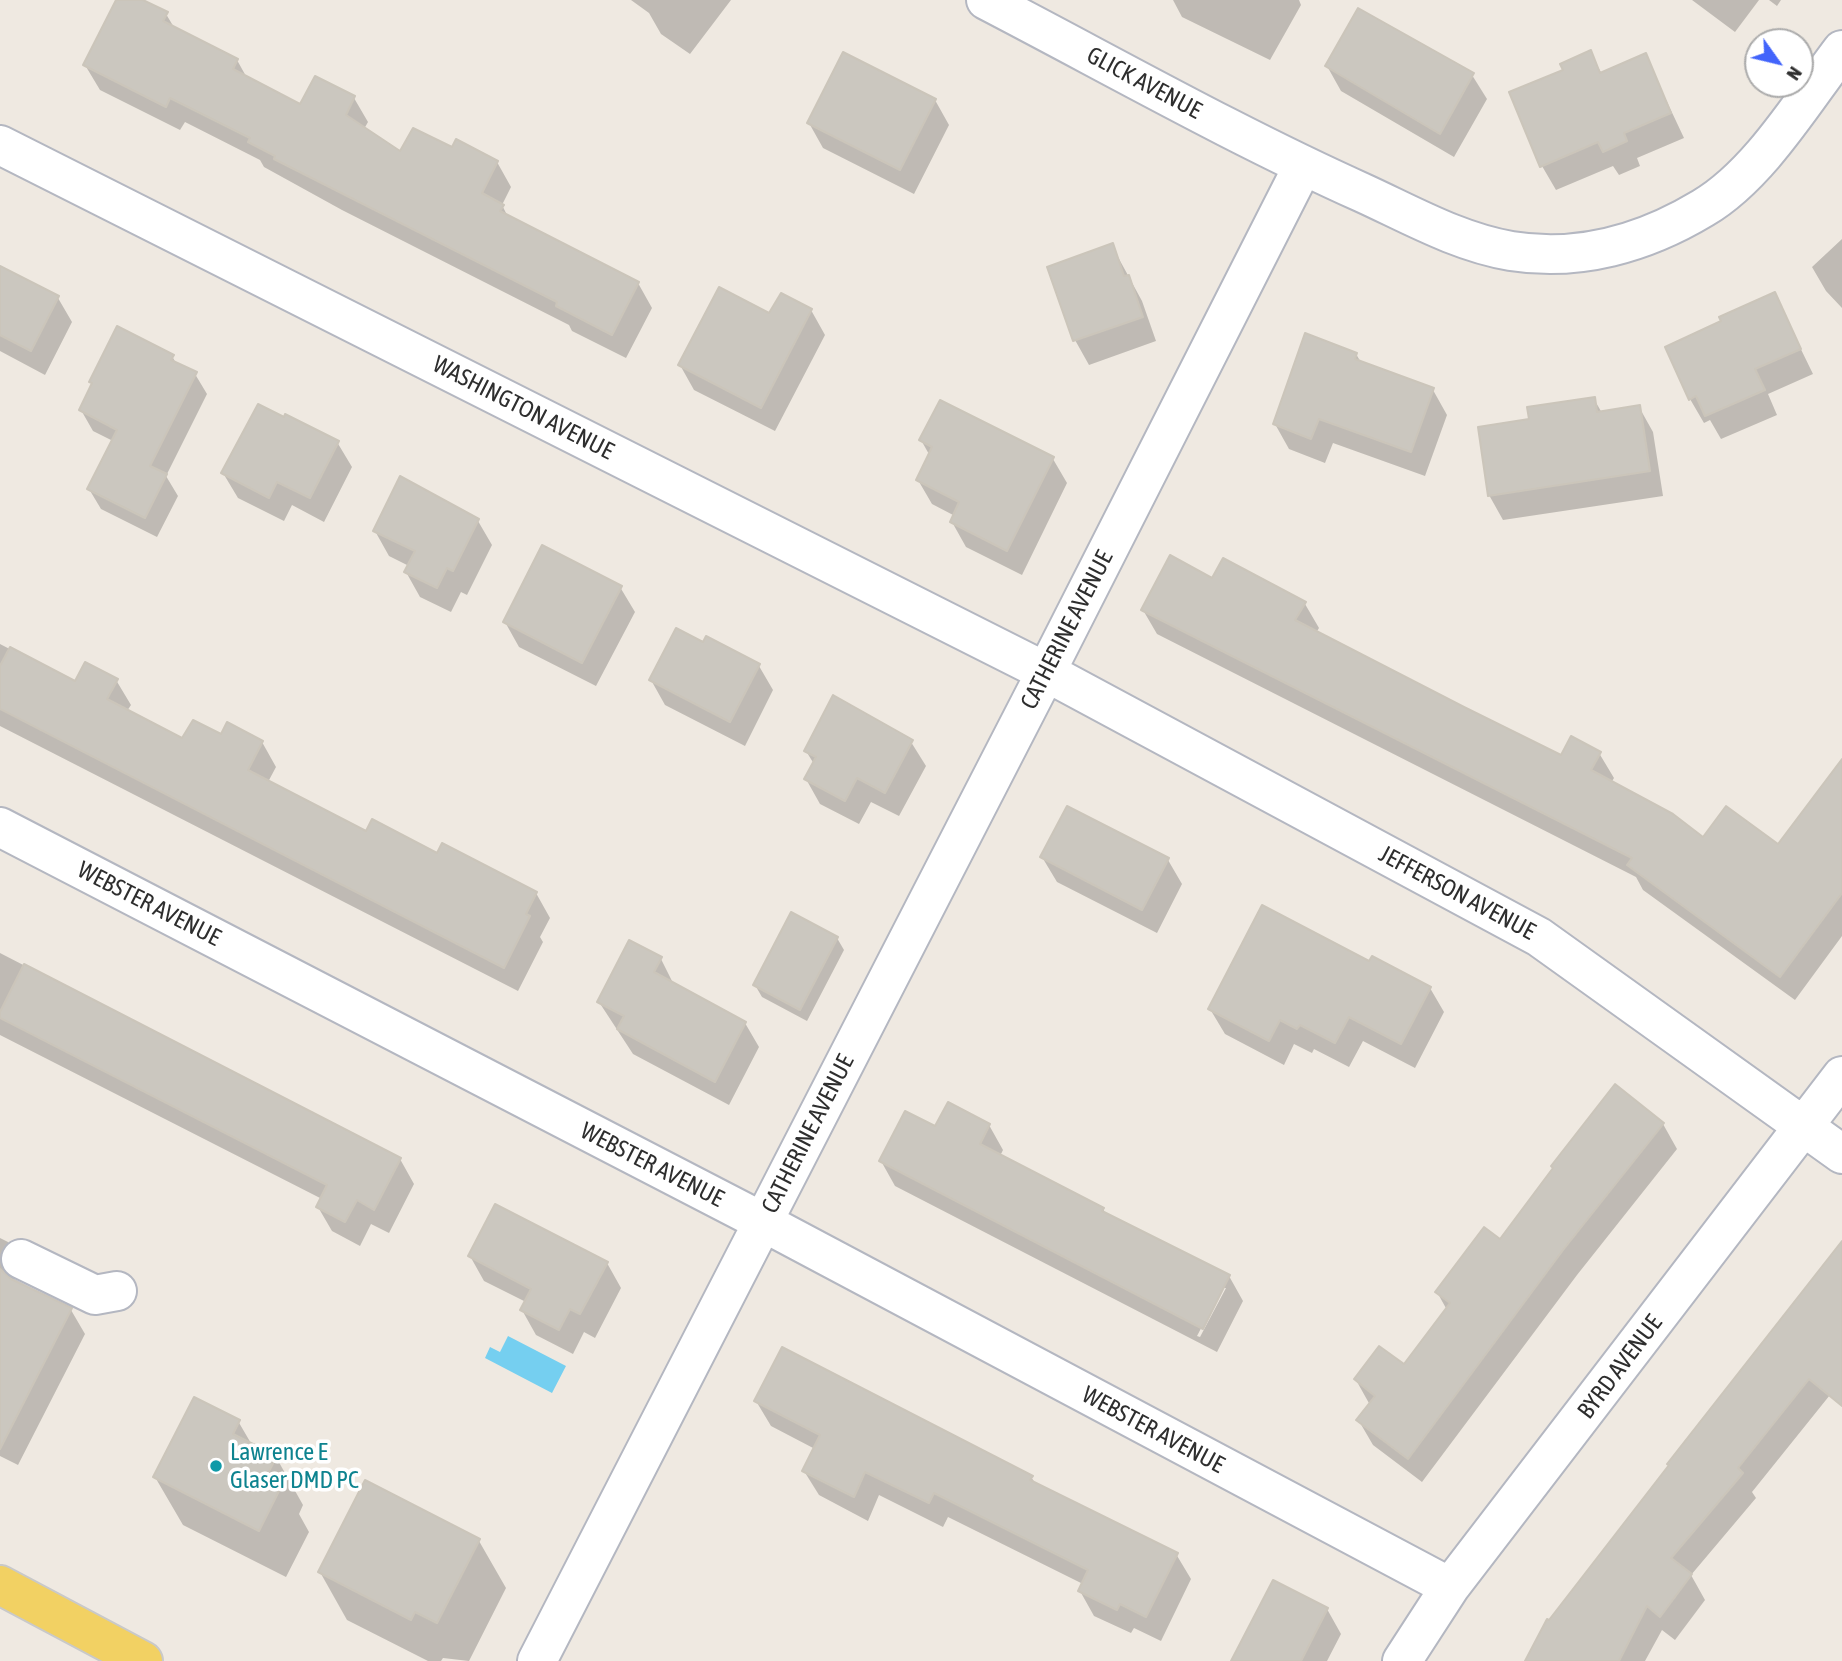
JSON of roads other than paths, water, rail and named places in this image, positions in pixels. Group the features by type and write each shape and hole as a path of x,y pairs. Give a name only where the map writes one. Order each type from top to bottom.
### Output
{"main road":[{"path":"0,1585 143,1661"}],"street":[{"name":"GLICK AVENUE","path":"986,0 1303,166"},
{"path":"1303,166 1467,240 1512,251 1558,254 1613,248 1657,233 1706,207 1755,164 1842,50"},
{"name":"WASHINGTON AVENUE","path":"0,145 1046,672"},
{"name":"CATHERINE AVENUE","path":"537,1661 1303,166"},
{"name":"JEFFERSON AVENUE","path":"1046,672 1539,937 1842,1154"},
{"name":"WEBSTER AVENUE","path":"0,827 763,1222 1450,1587"},
{"name":"BYRD AVENUE","path":"1402,1661 1450,1587 1842,1076"},
{"path":"21,1259 95,1295 117,1291"}],"water":[{"path":"508,1336 566,1366 552,1393 485,1358 490,1347 500,1352"}],"place":[{"name":"Lawrence E Glaser DMD PC","path":"216,1466"}]}
